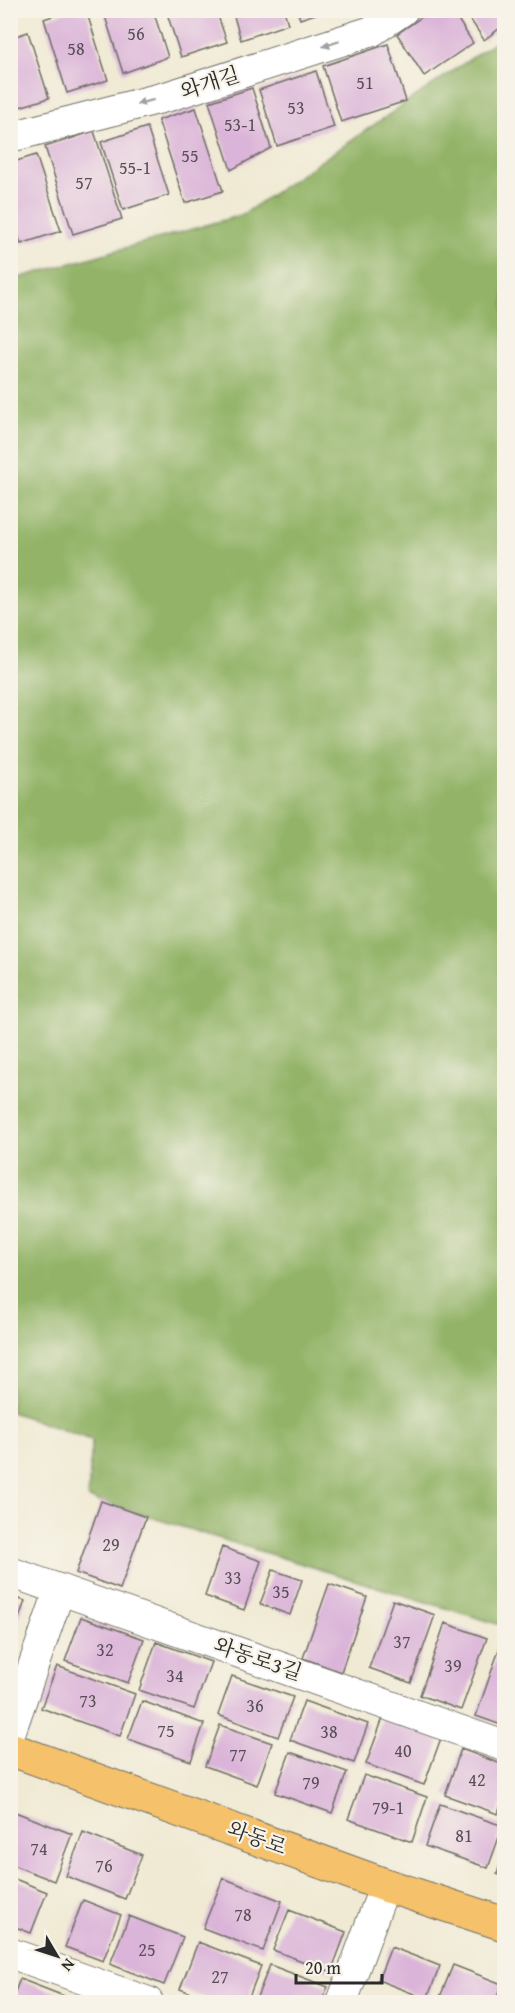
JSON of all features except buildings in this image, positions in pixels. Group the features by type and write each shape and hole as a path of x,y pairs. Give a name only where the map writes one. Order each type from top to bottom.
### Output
{"main road":[{"name":"와동로","path":"10,1749 385,1885 504,1924"}],"street":[{"name":"와개길","path":"10,137 169,96 403,10"},
{"name":"와동로3길","path":"10,1572 504,1746"},
{"path":"10,1733 60,1589"},
{"path":"342,2002 385,1885"},
{"path":"10,1953 90,1993 148,2002"}],"green space":[{"path":"504,36 504,1626 88,1498 92,1440 11,1412 11,280 242,215"}]}
